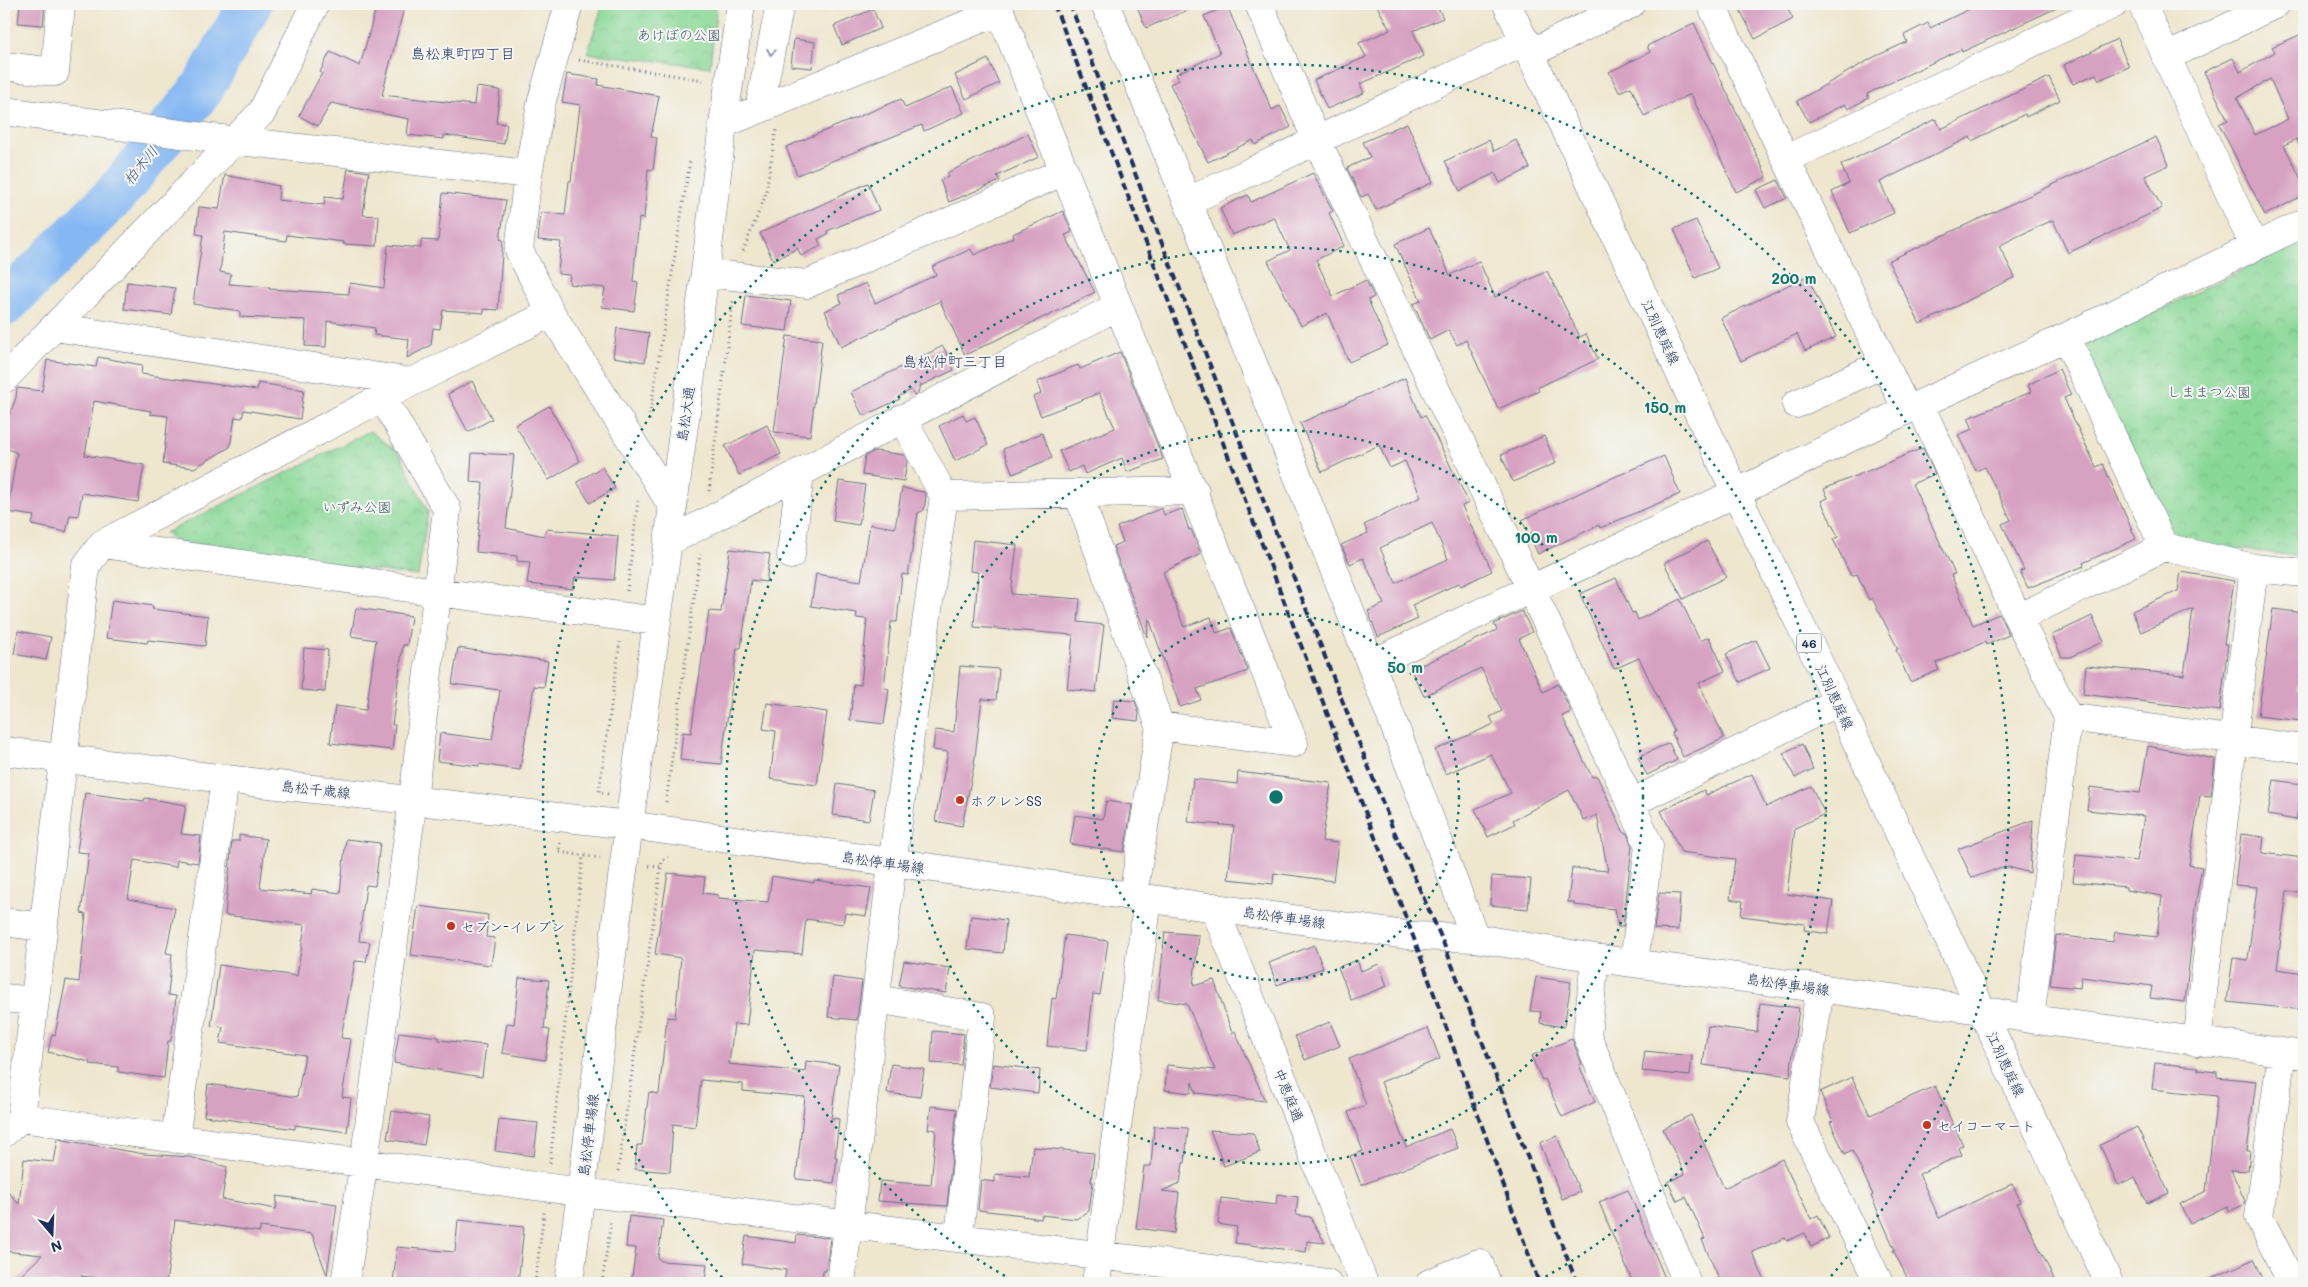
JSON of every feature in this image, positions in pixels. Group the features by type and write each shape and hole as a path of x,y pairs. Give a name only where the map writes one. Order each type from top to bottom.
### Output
{"street":[{"path":"4,66 55,72 61,4"},
{"path":"4,379 262,112 315,4"},
{"path":"569,4 541,104 528,174 519,250 551,313 673,507"},
{"name":"島松大通","path":"629,825 705,273 723,124 742,4"},
{"path":"770,104 780,4"},
{"path":"1105,4 1189,202 1371,664 1475,938"},
{"path":"1259,4 1317,141 1632,803 1649,846 1634,962"},
{"name":"江別恵庭線","path":"1507,4 1736,493 1838,702 2109,1283"},
{"path":"1189,202 1317,141 1528,47 1584,14 1631,4"},
{"path":"1711,4 1885,363 1913,407 2068,717 2030,1019"},
{"path":"1786,159 2114,4"},
{"path":"2142,4 2254,246"},
{"path":"2167,58 2276,4"},
{"path":"723,124 999,7 1294,743 1160,726"},
{"path":"4,111 204,138 528,174"},
{"path":"705,273 807,284 1065,171"},
{"path":"1371,664 2304,223"},
{"path":"668,542 1118,306"},
{"path":"551,313 382,397 102,544 86,566 43,927 33,1001 12,1125 176,1139 364,1162 581,1192 1327,1283"},
{"path":"54,327 412,382"},
{"path":"2066,337 2164,547"},
{"path":"1796,404 1885,363"},
{"path":"345,1283 364,1162 413,800 448,509 382,397"},
{"path":"842,1283 892,864 944,496 902,418"},
{"path":"791,555 800,472"},
{"path":"944,496 1194,491"},
{"path":"1078,493 1160,726 1096,1283"},
{"path":"102,544 437,592 657,621"},
{"path":"2018,618 2164,547 2254,568 2304,573"},
{"path":"2197,1042 2254,568"},
{"path":"1632,803 1838,702"},
{"path":"2068,717 2304,748"},
{"name":"島松千歳線","path":"4,751 225,779 629,825"},
{"path":"176,1139 225,779"},
{"name":"島松停車場線","path":"569,1283 629,825 892,864 1214,907 1412,936 1475,938 1595,958 2293,1054"},
{"name":"中恵庭通","path":"1214,907 1355,1281"},
{"path":"4,922 43,927"},
{"path":"1595,958 1587,1035 1687,1283"},
{"path":"1820,989 1800,1122 1879,1283"},
{"path":"4,998 33,1001"},
{"path":"876,999 982,1017 959,1237"},
{"path":"2292,1283 2259,1217 2293,1054"},
{"path":"1430,1283 1479,1263 1487,1283"}],"path":[{"path":"554,56 703,78"},
{"path":"666,802 705,523 736,276 743,250 765,197 770,104"},
{"path":"535,1283 583,856"},
{"path":"602,1283 661,867"}],"green space":[{"name":"あけぼの公園","path":"603,4 717,4 710,67 587,53"},
{"name":"しままつ公園","path":"2304,241 2304,557 2190,543 2172,530 2085,355 2089,343"},
{"name":"いずみ公園","path":"370,431 400,454 428,512 418,576 179,544 165,533"}],"building":[{"path":"20,4 45,4 43,25 18,23"},
{"path":"377,4 405,4 382,95 474,105 476,87 500,90 496,123 507,124 504,144 444,135 444,139 407,135 409,119 331,103 318,126 299,116 322,73 320,72 330,52 360,66"},
{"path":"1136,4 1202,4 1146,28"},
{"path":"1376,4 1436,4 1443,18 1413,31 1424,56 1360,84 1364,93 1327,109 1314,80 1366,57 1359,43 1390,30"},
{"path":"1737,4 1785,4 1793,19 1755,39"},
{"path":"1980,4 2065,4 1962,52 1961,49 1867,94 1869,98 1848,109 1845,104 1809,122 1797,101 1874,57 1907,42 1904,35 1928,23 1930,28"},
{"path":"1227,6 1272,110 1280,106 1291,127 1255,145 1253,140 1208,162 1170,84 1179,80 1176,74 1220,53 1204,16"},
{"path":"873,9 881,28 842,45 834,26"},
{"path":"1694,23 1767,177 1736,192 1691,94 1644,116 1631,87 1619,92 1609,72 1650,52 1647,46"},
{"path":"2304,33 2304,155 2297,139 2284,145 2304,185 2304,195 2265,215 2219,124 2228,120 2204,72 2233,58 2240,72 2275,52 2272,47","holes":["2270,79 2288,119 2255,135 2237,98"]},
{"path":"794,39 815,42 812,68 791,66"},
{"path":"2117,39 2129,67 2099,80 2096,74 2073,84 2064,65"},
{"path":"988,59 999,83 966,99 955,75"},
{"path":"567,74 599,79 598,85 659,96 651,137 657,138 653,170 648,169 644,219 639,218 633,281 638,282 634,311 602,307 605,288 569,284 570,275 558,274 561,242 538,240 541,212 565,215 569,181 571,181 580,105 562,102"},
{"path":"2049,77 2060,100 2026,117 2025,114 1972,141 1970,137 1880,182 1894,213 1850,233 1832,192 1849,183 1841,165 1936,119 1941,129"},
{"path":"952,87 964,113 924,131 922,125 919,126 797,175 786,147 901,99 905,108"},
{"path":"1407,123 1433,182 1376,210 1368,194 1361,197 1347,168 1370,157 1363,142"},
{"path":"1028,134 1039,157 997,176 1000,181 949,202 940,180 948,177 947,173"},
{"path":"2156,137 2169,165 2145,176 2162,208 2068,253 2053,220 2018,236 1999,246 2015,277 1920,324 1888,261"},
{"path":"1489,140 1494,151 1516,140 1530,168 1500,183 1495,173 1460,191 1445,161"},
{"path":"348,169 369,172 363,215 379,216 377,246 343,244 344,242 287,235 286,241 225,232 220,272 231,274 229,284 269,287 269,289 349,294 350,283 384,288 388,245 421,248 421,240 438,241 443,193 506,200 500,239 503,240 498,310 484,309 484,313 443,310 440,329 433,328 431,345 407,358 409,339 374,335 375,328 327,321 326,347 305,346 306,320 240,317 240,311 193,304 203,235 196,234 199,207 219,209 225,175 279,186 278,200 324,205 325,197 343,199"},
{"path":"1313,173 1333,211 1329,213 1344,246 1316,260 1333,296 1366,280 1374,297 1368,300 1388,345 1349,362 1327,313 1301,326 1268,261 1290,250 1274,217 1232,235 1220,208 1248,195 1251,202"},
{"path":"1778,180 1787,198 1765,208 1756,190"},
{"path":"868,183 879,210 827,231 828,234 818,239 821,246 801,256 797,247 797,249 773,260 760,233"},
{"path":"1063,211 1072,232 1065,235 1095,292 965,355 940,301 841,347 825,311 842,303 838,295 866,283 875,303 936,275 932,267 971,249 974,255 1014,237 1013,234"},
{"path":"1696,220 1718,268 1695,278 1674,229"},
{"path":"1429,228 1450,275 1479,261 1495,297 1547,271 1580,337 1586,334 1598,359 1537,388 1539,391 1498,409 1466,340 1457,345 1449,330 1430,340 1413,304 1421,301 1395,244"},
{"path":"1807,276 1836,337 1805,351 1797,334 1741,361 1721,318"},
{"path":"127,282 175,288 171,315 124,309"},
{"path":"746,295 791,301 787,331 742,326"},
{"path":"617,328 649,333 645,362 613,357"},
{"path":"787,336 822,340 810,436 774,432"},
{"path":"943,346 954,370 920,386 920,384 918,393 914,396 911,390 898,397 900,399 863,416 851,392"},
{"path":"1120,352 1163,459 1127,472 1122,458 1085,474 1082,466 1069,472 1059,451 1115,428 1099,393 1041,416 1033,397 1041,394 1037,382 1078,365 1080,369"},
{"path":"98,357 142,365 141,374 257,390 258,383 304,390 300,419 244,410 242,418 235,417 230,447 194,468 163,464 168,416 150,414 151,411 94,401 85,455 144,465 138,502 82,493 78,516 70,515 66,532 32,525 34,516 7,512 17,453 4,447 4,428 16,398 17,388 42,391 47,360 96,367"},
{"path":"2059,369 2071,395 2064,398 2096,467 2103,464 2136,539 2083,563 2084,566 2028,588 2020,571 2024,570 2002,524 2011,520 1985,467 1976,471 1958,435 1973,429 1968,418 2031,392 2028,385"},
{"path":"1405,378 1421,417 1425,415 1469,503 1462,506 1492,571 1461,586 1459,583 1412,605 1418,619 1378,637 1368,611 1384,604 1363,558 1350,564 1341,545 1368,533 1364,525 1421,497 1405,461 1390,468 1379,445 1322,472 1300,423","holes":["1432,523 1448,559 1396,583 1380,548"]},
{"path":"472,381 492,419 468,432 448,394"},
{"path":"549,406 580,461 549,480 515,425"},
{"path":"963,414 966,421 975,417 988,445 955,461 939,426"},
{"path":"767,425 781,454 739,475 725,446"},
{"path":"1042,433 1052,458 1013,474 1003,449"},
{"path":"1544,436 1556,463 1513,482 1501,455"},
{"path":"1923,448 1935,474 1912,484 1955,574 1951,575 1973,625 1999,614 2009,635 1986,645 1985,642 1936,663 1939,670 1910,682 1896,650 1898,649 1872,598 1869,600 1857,574 1851,576 1833,539 1838,537 1821,501 1828,498 1824,489"},
{"path":"875,451 904,455 907,461 904,481 862,475 865,456"},
{"path":"472,453 514,455 506,528 544,536 546,529 618,536 614,580 575,577 573,589 527,584 530,562 517,561 517,556 476,552 483,483 470,482"},
{"path":"1664,456 1680,494 1600,528 1599,525 1538,554 1522,520"},
{"path":"602,467 615,488 590,503 577,482"},
{"path":"839,481 865,485 859,525 833,521"},
{"path":"902,488 924,492 926,496 924,510 918,513 908,575 902,574 897,622 891,622 884,688 889,689 884,724 850,720 854,684 861,685 867,619 856,618 857,613 811,606 816,574 861,581 870,524 895,528"},
{"path":"1162,508 1164,515 1182,509 1189,530 1191,529 1201,554 1163,572 1184,627 1211,617 1216,633 1231,628 1248,671 1197,689 1201,700 1180,707 1149,618 1147,637 1113,546 1123,542 1117,527"},
{"path":"973,540 1017,545 1011,594 1080,599 1078,622 1104,625 1096,692 1067,689 1073,635 974,627 978,572 970,571"},
{"path":"1707,541 1726,577 1683,599 1664,563"},
{"path":"730,549 770,554 766,582 751,580 741,648 737,648 721,764 680,760 683,732 691,733 709,611 721,612"},
{"path":"2181,572 2234,581 2224,644 2228,644 2220,711 2083,694 2086,666 2184,675 2193,609 2141,632 2132,611 2178,591"},
{"path":"1616,578 1632,613 1635,612 1638,620 1680,599 1700,641 1709,637 1725,671 1699,683 1724,738 1683,757 1672,733 1674,731 1639,658 1614,669 1580,594"},
{"path":"112,600 153,606 152,609 208,616 205,646 148,640 147,643 106,638"},
{"path":"356,608 411,616 407,645 403,645 392,725 395,725 392,750 330,743 335,706 366,710 376,640 351,636"},
{"path":"2273,609 2304,613 2304,648 2298,690 2304,690 2302,721 2258,716"},
{"path":"1522,611 1532,632 1519,639 1543,692 1558,684 1571,712 1562,716 1592,777 1597,776 1632,846 1623,927 1618,927 1615,909 1574,905 1574,902 1568,902 1572,868 1608,871 1597,815 1584,821 1569,790 1513,820 1515,824 1488,837 1475,809 1511,793 1491,754 1446,774 1435,750 1494,724 1490,717 1502,711 1481,668 1424,696 1411,670 1497,630 1494,624"},
{"path":"2092,616 2104,641 2070,657 2062,657 2052,635"},
{"path":"18,631 51,637 46,660 14,654"},
{"path":"1756,640 1770,668 1740,682 1726,654"},
{"path":"304,648 328,650 325,692 301,690"},
{"path":"458,648 548,661 544,687 534,686 520,770 479,764 479,766 437,761 440,733 492,740 500,690 452,684"},
{"path":"960,666 999,669 996,700 982,699 974,765 962,826 935,821 948,752 933,750 935,730 954,732"},
{"path":"1114,699 1135,701 1139,714 1138,721 1112,718"},
{"path":"767,703 827,712 817,785 770,779 776,731 763,729"},
{"path":"1669,743 1677,760 1647,775 1638,757"},
{"path":"1802,744 1813,769 1795,778 1783,753"},
{"path":"2148,746 2215,759 2211,796 2200,795 2189,865 2202,867 2196,900 2185,1002 2150,998 2152,986 2081,977 2080,988 2050,985 2056,935 2113,942 2115,932 2157,937 2162,896 2126,890 2126,887 2073,882 2076,855 2137,861 2144,816 2087,810 2090,787 2140,793"},
{"path":"1238,772 1331,783 1322,841 1338,843 1333,881 1274,873 1273,884 1228,879 1234,826 1188,822 1193,779 1237,784"},
{"path":"1752,774 1766,807 1811,786 1825,814 1795,828 1787,894 1833,901 1828,934 1804,930 1805,924 1741,916 1743,901 1730,899 1735,859 1681,852 1661,811 1704,790 1706,795"},
{"path":"2274,780 2302,784 2296,820 2268,815"},
{"path":"837,784 874,790 869,820 833,815"},
{"path":"85,793 144,801 145,798 186,805 181,834 201,836 198,863 177,860 176,867 134,860 128,899 175,908 166,953 172,954 168,995 176,996 171,1041 168,1041 164,1078 118,1072 118,1067 90,1064 90,1062 48,1052 52,1034 55,1035 66,980 79,982 86,914 81,913 89,853 77,852"},
{"path":"1106,801 1132,805 1124,852 1070,844 1075,815 1103,819"},
{"path":"2033,820 2030,873 2005,866 1972,878 1958,849"},
{"path":"2241,834 2264,837 2262,853 2304,858 2300,892 2287,891 2277,969 2304,973 2304,1010 2227,1002 2233,958 2248,960 2257,887 2235,885"},
{"path":"239,835 266,839 260,888 311,894 312,889 340,893 346,839 380,843 375,886 366,885 359,941 370,942 366,962 355,961 341,1038 351,1039 342,1097 351,1098 347,1132 295,1125 295,1129 204,1116 208,1084 297,1097 305,1055 220,1043 223,1027 211,1026 219,965 297,976 305,925 225,915 232,841 239,841"},
{"path":"668,873 705,877 703,893 718,895 718,898 768,902 772,876 814,883 814,880 871,888 866,916 845,913 843,924 806,919 802,954 755,950 747,1025 734,1024 729,1064 805,1072 806,1061 839,1065 831,1118 839,1119 834,1183 796,1179 805,1097 743,1091 743,1084 701,1080 695,1127 673,1124 670,1172 635,1169 637,1145 642,1145 649,1092 659,1094 667,1017 675,1018 681,958 655,954"},
{"path":"1492,876 1531,879 1528,909 1490,905"},
{"path":"1659,893 1680,894 1678,930 1654,929"},
{"name":"セブン-イレブン","path":"418,906 488,915 486,937 495,938 491,965 411,955"},
{"path":"971,916 1006,920 1003,953 967,949"},
{"path":"1165,932 1199,935 1193,986 1214,980 1232,1033 1235,1031 1265,1101 1196,1093 1192,1082 1191,1093 1165,1090 1167,1065 1215,1070 1187,1004 1158,1000"},
{"path":"1065,935 1108,941 1100,995 1093,994 1087,1050 1047,1046 1052,998 1056,999"},
{"path":"1314,945 1323,968 1277,985 1269,963"},
{"path":"1357,960 1361,971 1379,964 1387,986 1351,1000 1338,967"},
{"path":"904,961 950,968 946,993 899,986"},
{"path":"833,977 862,981 857,1020 828,1017"},
{"path":"1536,977 1571,982 1564,1027 1540,1023 1541,1012 1530,1011"},
{"path":"519,978 549,980 544,1029 550,1030 545,1060 502,1053 507,1023 514,1024"},
{"path":"1760,1003 1799,1008 1790,1076 1703,1065 1708,1026 1757,1032"},
{"path":"1330,1022 1340,1046 1305,1060 1295,1036"},
{"path":"1428,1028 1440,1059 1381,1082 1406,1147 1450,1129 1458,1148 1361,1185 1350,1156 1363,1151 1348,1112 1366,1105 1349,1059"},
{"path":"933,1031 964,1034 961,1065 931,1063"},
{"path":"399,1032 439,1037 439,1040 486,1045 482,1077 394,1063"},
{"path":"1572,1039 1582,1064 1579,1065 1595,1102 1562,1117 1545,1079 1542,1080 1531,1056"},
{"path":"1645,1051 1692,1056 1690,1076 1642,1071"},
{"path":"2155,1063 2198,1067 2198,1070 2217,1072 2217,1077 2256,1081 2247,1151 2250,1151 2248,1171 2231,1170 2245,1204 2230,1211 2227,1206 2190,1224 2180,1204 2206,1191 2217,1096 2152,1089"},
{"path":"891,1064 924,1069 920,1097 887,1093"},
{"path":"993,1064 1040,1070 1038,1093 990,1087"},
{"path":"1852,1077 1870,1115 1935,1086 1963,1145 1958,1148 1961,1155 1919,1174 1939,1218 2012,1184 2021,1202 2017,1203 2054,1279 2044,1283 1910,1283 1893,1250 1895,1250 1871,1196 1873,1195 1852,1150 1845,1154 1830,1122 1833,1121 1820,1092"},
{"path":"931,1106 957,1109 947,1206 878,1201 880,1181 931,1185 936,1130 928,1129"},
{"path":"392,1111 429,1117 424,1145 387,1139"},
{"path":"1691,1115 1724,1188 1782,1159 1811,1219 1818,1215 1829,1238 1811,1247 1805,1233 1787,1241 1785,1238 1752,1252 1766,1283 1721,1283 1702,1240 1705,1239 1686,1197 1677,1201 1668,1182 1685,1174 1663,1129"},
{"path":"499,1119 538,1123 534,1156 495,1151"},
{"path":"1154,1126 1188,1128 1185,1163 1183,1163 1180,1183 1162,1191 1179,1193 1174,1233 1136,1228 1144,1166 1151,1166"},
{"path":"2137,1127 2169,1193 2147,1203 2135,1177 2118,1185 2100,1145"},
{"path":"1210,1130 1253,1133 1260,1152 1224,1166"},
{"path":"1557,1136 1580,1192 1562,1199 1540,1143"},
{"path":"58,1139 144,1154 190,1157 227,1167 222,1199 276,1209 277,1196 337,1204 327,1275 312,1234 260,1227 260,1232 175,1220 166,1283 145,1283 81,1276 88,1283 13,1283 42,1255 4,1251 9,1193 19,1204 24,1159 54,1162"},
{"path":"1033,1147 1094,1153 1089,1211 1076,1219 1042,1215 1041,1219 978,1210 981,1180 995,1182 995,1174 1029,1177"},
{"path":"1628,1190 1667,1283 1633,1283 1599,1202"},
{"path":"1277,1194 1298,1197 1296,1215 1310,1217 1325,1243 1307,1241 1306,1252 1235,1243 1237,1227 1218,1224 1221,1198 1276,1205"},
{"path":"629,1216 663,1220 658,1258 661,1261 707,1264 705,1283 631,1283 636,1248 626,1247"},
{"path":"458,1220 524,1227 518,1283 393,1283 397,1247 455,1252"},
{"path":"797,1235 830,1238 826,1271 823,1271 822,1283 784,1283 786,1270 742,1264 746,1236 796,1243"},
{"path":"2254,1259 2265,1283 2202,1283"}],"waterway":[{"name":"柏木川","path":"4,305 116,194 202,89 250,4"}],"railway":[{"path":"1054,4 1413,936 1539,1283"},
{"path":"1070,4 1161,241 1393,829 1441,937 1577,1283"}],"place":[{"name":"ホクレンSS","path":"960,800"},
{"name":"セブン-イレブン","path":"451,926"},
{"name":"セイコーマート","path":"1927,1125"}],"district":[{"name":"島松東町四丁目","path":"463,53"},
{"name":"島松仲町三丁目","path":"955,361"}]}
